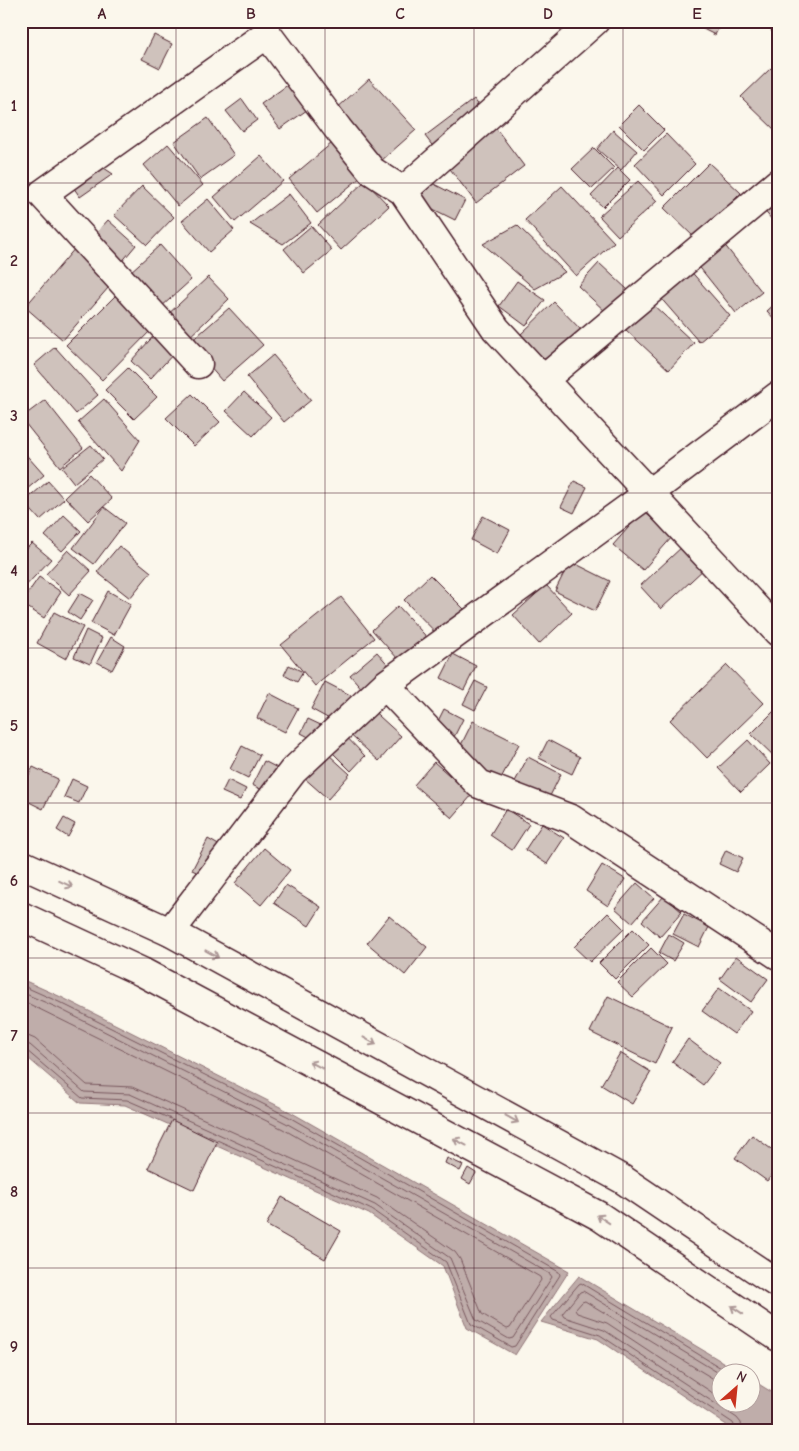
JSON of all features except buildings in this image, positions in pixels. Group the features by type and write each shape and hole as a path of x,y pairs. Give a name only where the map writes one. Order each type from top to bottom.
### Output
{"main road":[{"path":"403,191 594,21"},
{"path":"198,364 42,194 267,34 372,171 403,191 496,329 778,632"},
{"path":"544,380 778,183"},
{"path":"170,932 293,771 385,685 649,493 778,396"},
{"path":"385,685 479,784 571,819 778,955"},
{"path":"21,864 170,932 622,1179 778,1284"},
{"path":"21,916 142,972 599,1216 778,1337"}],"water":[{"path":"21,979 61,997 292,1113 569,1271 515,1355 467,1328 443,1266 369,1214 125,1105 80,1103 21,1052"},
{"path":"579,1276 726,1364 712,1364 712,1414 762,1414 762,1386 778,1396 778,1430 734,1430 598,1339 541,1322"}]}
